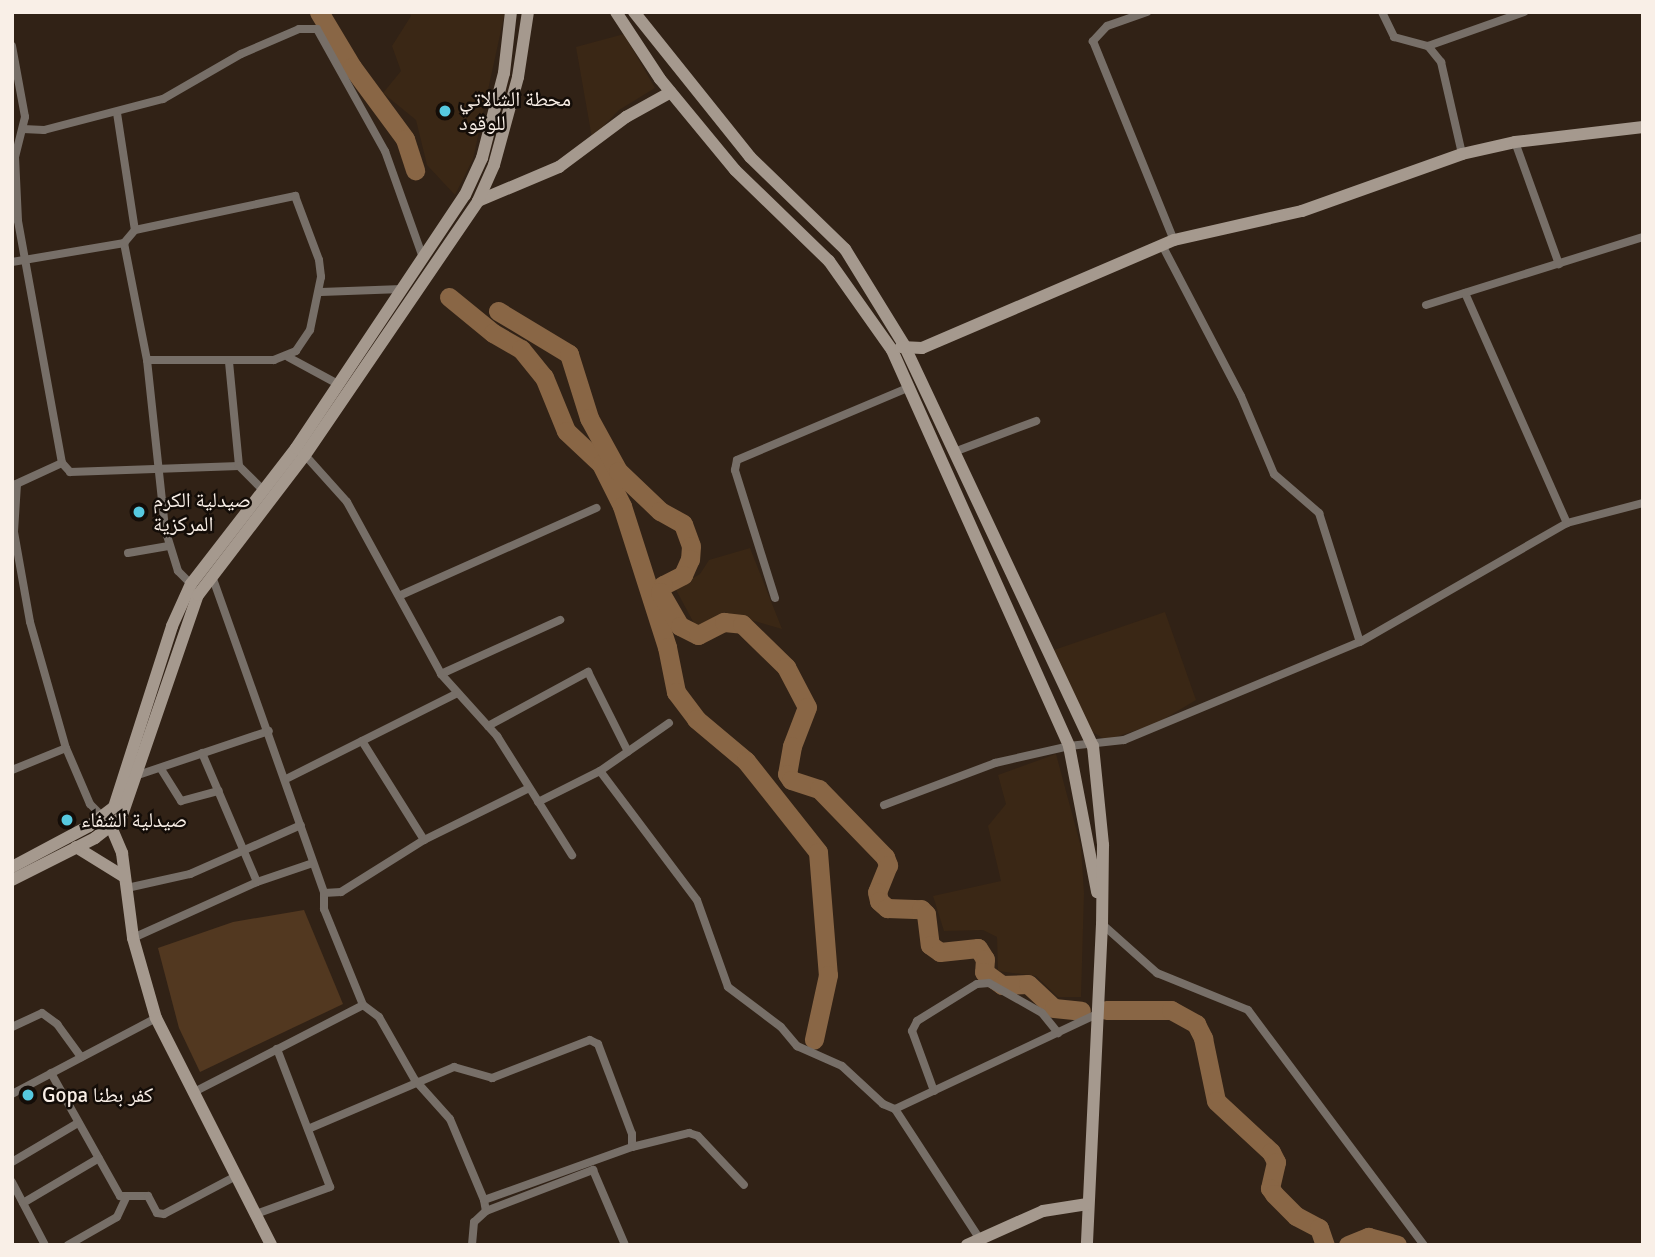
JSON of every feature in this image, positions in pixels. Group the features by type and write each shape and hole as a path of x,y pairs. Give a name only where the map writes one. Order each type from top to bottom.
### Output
{"main road":[{"path":"12,880 76,847 127,806 206,571 262,489 300,452 338,384 465,195 482,158 504,73 511,12"},
{"path":"271,1245 156,1018 133,938 125,882 108,822 123,787 172,626 191,583 206,571 300,452 478,201 494,165 518,77 528,12"},
{"path":"616,12 671,92 736,170 829,261 898,348"},
{"path":"634,12 750,157 845,249 954,452 1093,746 1103,845 1102,924 1087,1245"},
{"path":"478,201 559,167 626,117 671,92"},
{"path":"898,348 922,348 1168,243 1302,211 1462,155 1515,142 1643,127"},
{"path":"906,366 922,348"},
{"path":"906,366 910,387 1069,746 1102,924"},
{"path":"12,867 108,822"},
{"path":"76,847 125,882"},
{"path":"973,1241 1043,1211 1087,1204"}],"street":[{"path":"1147,12 1107,26 1093,41 1168,243 1241,396 1274,474 1319,513 1360,642"},
{"path":"1382,12 1394,37 1428,46 1524,12"},
{"path":"23,129 44,130 163,99 220,65 299,29 317,29 385,151 423,258"},
{"path":"12,46 23,129 15,170 23,259 62,463 70,472 239,466"},
{"path":"1428,46 1441,62 1462,155"},
{"path":"117,113 135,230"},
{"path":"1515,142 1559,264"},
{"path":"12,262 124,243 135,230 295,196 319,260 321,292 310,330 288,357"},
{"path":"1426,305 1643,237"},
{"path":"124,243 147,360 155,468 168,545 178,571 191,583"},
{"path":"321,292 402,289"},
{"path":"1465,293 1567,523"},
{"path":"147,360 229,362 288,357 338,384"},
{"path":"229,362 239,466 262,489"},
{"path":"775,598 735,470 737,460 910,387"},
{"path":"954,452 1036,421"},
{"path":"300,452 347,502 401,595 442,674 488,726 572,855"},
{"path":"62,463 15,485 14,532 19,574 65,748 90,804 108,822"},
{"path":"884,805 995,763 1069,746 1093,746 1124,740 1360,642 1567,523 1643,503"},
{"path":"401,595 596,508"},
{"path":"128,553 168,545"},
{"path":"206,571 269,731 324,893 324,909 363,1005 379,1017 415,1080 438,1100 450,1119 484,1200 486,1211"},
{"path":"442,674 560,620"},
{"path":"488,726 588,672 628,752"},
{"path":"286,779 458,693"},
{"path":"538,802 600,771 669,723"},
{"path":"138,775 269,731"},
{"path":"362,741 424,840"},
{"path":"12,770 65,748"},
{"path":"202,753 257,882"},
{"path":"161,769 181,801 219,791"},
{"path":"600,771 697,900 728,987 780,1027 797,1046 842,1066 883,1104 895,1109 973,1241"},
{"path":"324,893 341,892 424,840 529,788"},
{"path":"125,882 190,874 301,825"},
{"path":"133,938 257,882 313,863"},
{"path":"1102,924 1157,973 1248,1010 1424,1245"},
{"path":"934,1091 912,1031 917,1021 976,984 989,983 1042,1013 1058,1033"},
{"path":"194,1092 363,1005"},
{"path":"12,1027 42,1013 57,1024 81,1058"},
{"path":"895,1109 1097,1014"},
{"path":"12,1094 156,1018"},
{"path":"308,1129 415,1080 454,1067 492,1078 590,1040 598,1044 632,1147"},
{"path":"256,1214 330,1187 277,1049"},
{"path":"51,1073 120,1196 126,1199 148,1196 157,1213 164,1214 236,1176"},
{"path":"12,1162 78,1123"},
{"path":"484,1200 632,1147 689,1133 698,1136 744,1185"},
{"path":"23,1203 99,1158"},
{"path":"472,1245 474,1222 486,1211 593,1170 625,1245"},
{"path":"12,1182 45,1245"},
{"path":"68,1245 117,1217 126,1199"}],"shaded area":[{"path":"409,12 505,12 473,159 455,195 427,165 416,120 383,93 401,71 392,46 411,16"},
{"path":"624,34 655,88 619,110 592,138 576,47"},
{"path":"750,548 782,629 724,612 696,627 675,588 700,574 709,560"},
{"path":"1165,612 1196,700 1156,724 1106,740 1084,727 1048,652"},
{"path":"1056,754 1081,847 1084,893 1081,997 1058,997 1036,976 998,971 997,937 983,930 944,931 933,896 1001,881 988,826 1006,804 998,775"},
{"path":"304,910 343,1004 200,1072 179,1028 158,948 233,922"}],"waterway":[{"path":"319,12 352,67 405,139 415,170"},
{"path":"449,297 493,333 521,349 544,377 566,431 601,464 622,506 667,647 676,692 696,719 746,761 818,852 828,975 814,1039"},
{"path":"498,311 569,354 589,418 618,471 660,511 683,524 691,546 690,559 683,575 663,585 660,592 680,626 698,635 724,622 742,624 786,667 807,707 792,746 787,774 791,780 819,789 885,857 888,865 877,892 879,901 887,908 921,909 926,914 930,945 940,952 978,948 985,959 984,972 1002,985 1028,984 1054,1008 1081,1011"},
{"path":"1106,1010 1171,1010 1196,1024 1203,1038 1216,1101 1271,1152 1276,1162 1270,1188 1296,1216 1319,1228 1325,1245"},
{"path":"1348,1245 1368,1237 1397,1245"}],"place":[{"name":"محطة الشالاتي للوقود","path":"445,111"},
{"name":"صيدلية الكرم المركزية","path":"139,512"},
{"name":"صيدلية الشفاء","path":"67,820"},
{"name":"Gopa كفر بطنا","path":"28,1095"}]}
